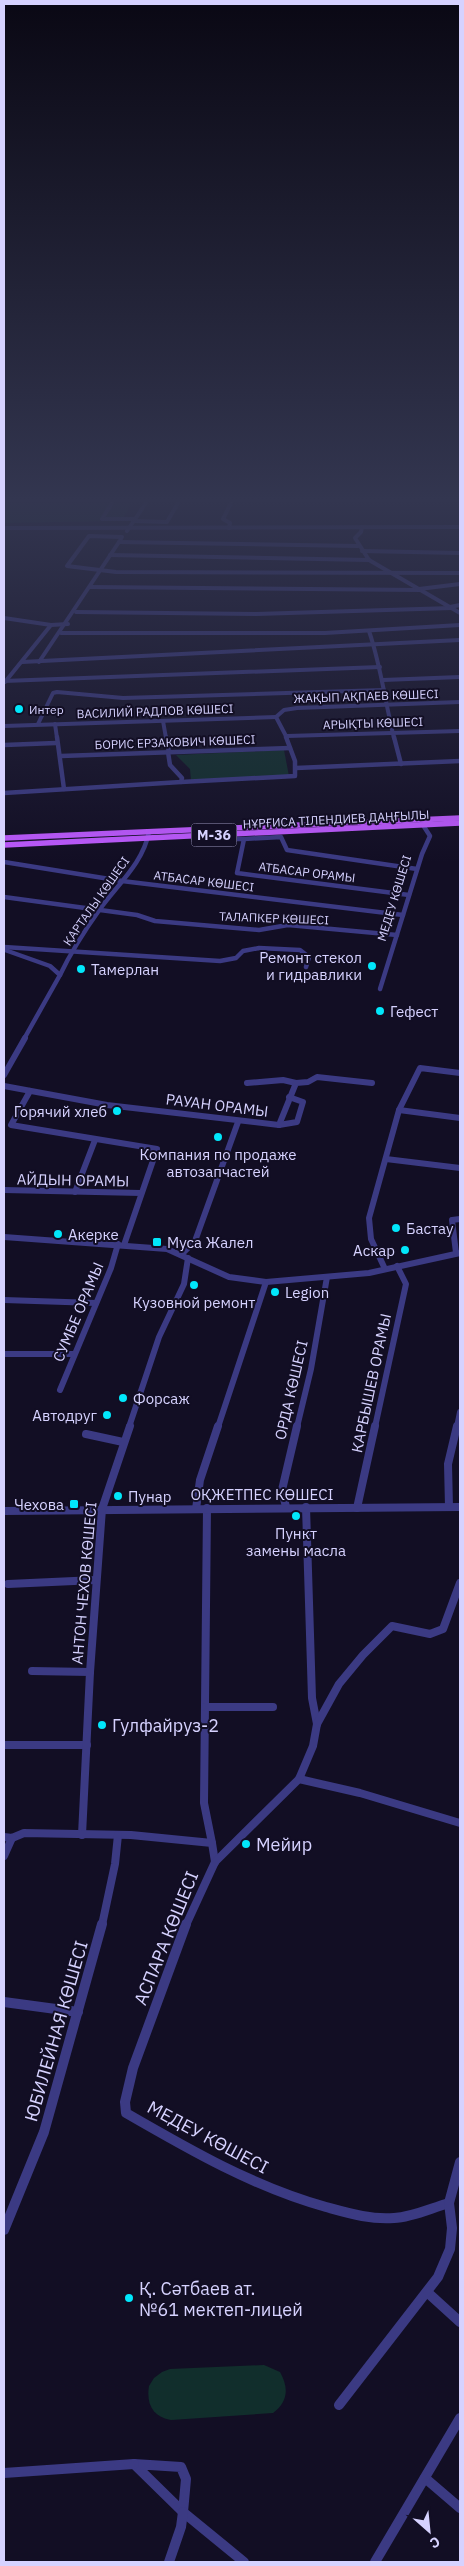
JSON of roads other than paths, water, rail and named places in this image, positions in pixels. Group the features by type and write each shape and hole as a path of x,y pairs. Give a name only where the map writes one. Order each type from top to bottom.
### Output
{"main road":[{"name":"НҰРҒИСА ТІЛЕНДИЕВ ДАҢҒЫЛЫ","path":"4,844 460,818"},
{"name":"НҰРҒИСА ТІЛЕНДИЕВ ДАҢҒЫЛЫ","path":"4,838 220,834 460,823"}],"street":[{"path":"36,623 51,625 68,624"},
{"path":"39,662 68,624"},
{"path":"5,681 51,625"},
{"path":"61,633 369,631 460,625"},
{"path":"369,631 380,667 392,732 402,764"},
{"path":"22,662 460,640"},
{"path":"5,681 380,667"},
{"path":"383,680 460,677"},
{"path":"38,724 53,694 57,692 94,697 122,698 384,690"},
{"name":"ЖАҚЫП АҚПАЕВ КӨШЕСІ","path":"276,716 280,712 290,709 460,702"},
{"path":"4,793 291,777 296,775 296,768 287,736 276,716"},
{"name":"ВАСИЛИЙ РАДЛОВ КӨШЕСІ","path":"4,726 276,716"},
{"path":"162,721 170,765 182,778 181,782"},
{"path":"55,724 56,743 61,756 64,789"},
{"name":"АРЫҚТЫ КӨШЕСІ","path":"287,736 460,731"},
{"path":"4,745 56,743"},
{"name":"БОРИС ЕРЗАКОВИЧ КӨШЕСІ","path":"61,756 290,748"},
{"path":"296,768 460,761"},
{"path":"418,820 424,825"},
{"name":"МЕДЕУ КӨШЕСІ","path":"380,989 417,869 430,836 424,825"},
{"name":"АТБАСАР ОРАМЫ","path":"220,834 227,839 281,837 286,850 417,869"},
{"name":"ҚАРТАЛЫ КӨШЕСІ","path":"4,1075 72,953 100,910 147,846 149,835"},
{"name":"АТБАСАР ОРАМЫ","path":"244,839 237,873 409,895"},
{"name":"АТБАСАР КӨШЕСІ","path":"4,862 122,881 403,915"},
{"name":"ТАЛАПКЕР КӨШЕСІ","path":"4,897 137,914 155,921 250,929 288,925 397,935"},
{"path":"4,949 220,961 236,958 243,952 259,948 277,948 300,950 309,957 306,968"},
{"path":"4,949 50,966 60,976"},
{"path":"385,1269 371,1239 368,1218 399,1110 420,1068 460,1073"},
{"path":"247,1083 283,1080 296,1083 308,1082 317,1077 372,1083"},
{"name":"РАУАН ОРАМЫ","path":"4,1086 97,1103 238,1122 279,1124 296,1083"},
{"path":"30,1091 11,1125 94,1140 74,1192"},
{"path":"279,1124 297,1122 303,1102 289,1097"},
{"path":"399,1110 460,1118"},
{"name":"АНТОН ЧЕХОВ КӨШЕСІ","path":"82,1835 90,1672 102,1508 159,1337 184,1284 185,1256 195,1241 238,1122"},
{"name":"СУМБЕ ОРАМЫ","path":"60,1390 121,1244 158,1149 94,1140"},
{"path":"386,1159 460,1168"},
{"name":"АЙДЫН ОРАМЫ","path":"4,1190 141,1194"},
{"path":"4,1238 121,1244 167,1249 229,1277 266,1282 369,1273 458,1253 452,1220 460,1219"},
{"name":"КАРБЫШЕВ ОРАМЫ","path":"357,1508 406,1284 405,1278 397,1266"},
{"name":"ОРДА КӨШЕСІ","path":"286,1507 282,1490 311,1369 327,1277"},
{"path":"196,1509 200,1480 266,1282"},
{"path":"4,1300 96,1303"},
{"path":"4,1354 74,1354"},
{"path":"449,1508 448,1464 460,1412"},
{"path":"86,1434 123,1442"},
{"path":"306,1507 312,1698 317,1724"},
{"name":"ОҚЖЕТПЕС КӨШЕСІ","path":"4,1511 102,1508 460,1507"},
{"path":"207,1508 204,1803 215,1862"},
{"path":"8,1584 96,1580"},
{"name":"АСПАРА КӨШЕСІ","path":"126,2113 125,2102 133,2068 182,1934 215,1862 299,1779 313,1746 317,1724 339,1684 363,1655 392,1626 412,1632 437,1634 443,1629 460,1583"},
{"path":"32,1671 90,1672"},
{"path":"205,1707 273,1707"},
{"path":"4,1745 87,1745"},
{"path":"299,1779 360,1793 460,1823"},
{"path":"4,1856 8,1837 24,1833 118,1836 212,1843"},
{"name":"ЮБИЛЕЙНАЯ КӨШЕСІ","path":"4,2230 44,2132 99,1937 115,1864 118,1836"},
{"path":"4,2002 78,2012"},
{"name":"МЕДЕУ КӨШЕСІ","path":"126,2113 215,2165 250,2182 309,2203 378,2218 396,2218 449,2203"},
{"path":"339,2405 438,2277 450,2249 452,2228 449,2203 460,2162"},
{"path":"427,2292 460,2322"},
{"path":"375,2562 460,2418"},
{"path":"4,2474 134,2464 181,2467 186,2478 183,2512 181,2527 169,2562"},
{"path":"134,2464 183,2512 244,2562"},
{"path":"425,2478 460,2508"}],"place":[{"name":"Интер","path":"19,709"},
{"name":"Ремонт стекол и гидравлики","path":"372,966"},
{"name":"Тамерлан","path":"81,969"},
{"name":"Гефест","path":"380,1011"},
{"name":"Горячий хлеб","path":"117,1111"},
{"name":"Компания по продаже автозапчастей","path":"218,1137"},
{"name":"Бастау","path":"396,1228"},
{"name":"Акерке","path":"58,1234"},
{"name":"Муса Жалел","path":"157,1242"},
{"name":"Аскар","path":"405,1250"},
{"name":"Кузовной ремонт","path":"194,1285"},
{"name":"Legion","path":"275,1292"},
{"name":"Форсаж","path":"123,1398"},
{"name":"Автодруг","path":"107,1415"},
{"name":"Пунар","path":"118,1496"},
{"name":"Чехова","path":"74,1504"},
{"name":"Пункт замены масла","path":"296,1516"},
{"name":"Гулфайруз-2","path":"102,1725"},
{"name":"Мейир","path":"246,1844"},
{"name":"Қ. Сәтбаев ат. №61 мектеп-лицей","path":"129,2298"}]}
